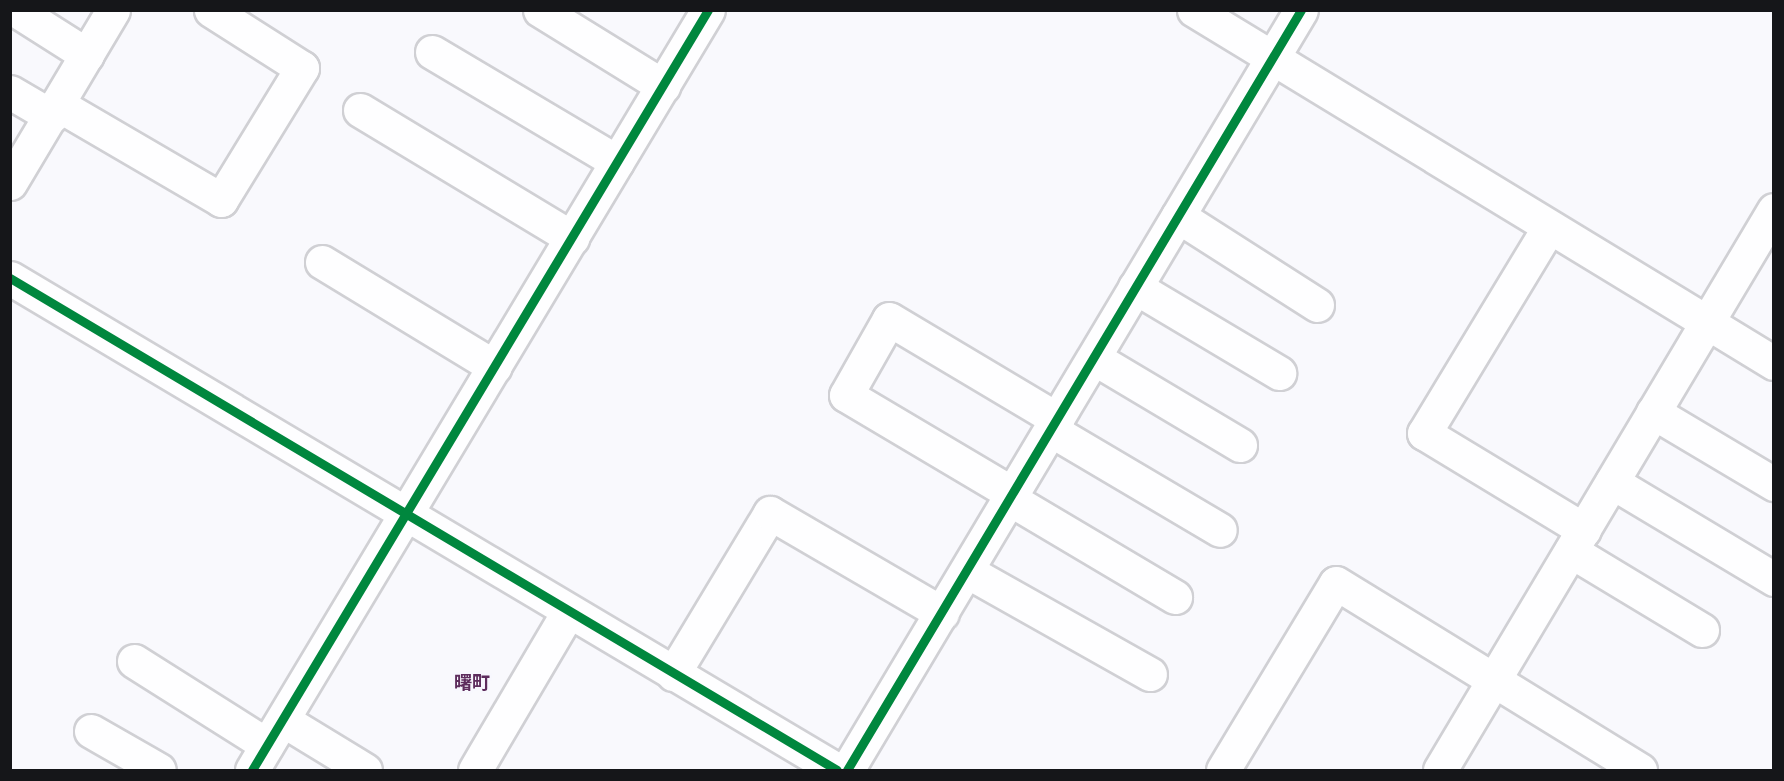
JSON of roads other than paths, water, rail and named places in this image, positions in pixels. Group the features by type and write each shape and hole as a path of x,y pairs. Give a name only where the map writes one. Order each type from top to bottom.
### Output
{"street":[{"path":"16,10 87,55"},
{"path":"10,183 113,10"},
{"path":"10,92 54,110 221,200 302,68 211,10"},
{"path":"540,10 663,86"},
{"path":"267,745 708,10"},
{"path":"1194,10 1773,363"},
{"path":"847,771 1301,10"},
{"path":"432,52 617,162"},
{"path":"360,110 572,238"},
{"path":"1448,768 1495,680 1773,210"},
{"path":"1178,216 1317,305"},
{"path":"1549,227 1424,433 1702,630"},
{"path":"322,262 495,367"},
{"path":"10,279 837,771"},
{"path":"1136,287 1279,373"},
{"path":"1175,597 846,395 889,319 1220,530"},
{"path":"1094,358 1240,445"},
{"path":"1653,412 1773,484"},
{"path":"1612,482 1773,579"},
{"path":"673,674 770,513 942,613"},
{"path":"967,571 1150,674"},
{"path":"1223,771 1336,583 1640,771"},
{"path":"475,771 568,612"},
{"path":"134,661 267,745 365,771"},
{"path":"91,731 159,771"}],"district":[{"name":"曙町","path":"472,683"}]}
